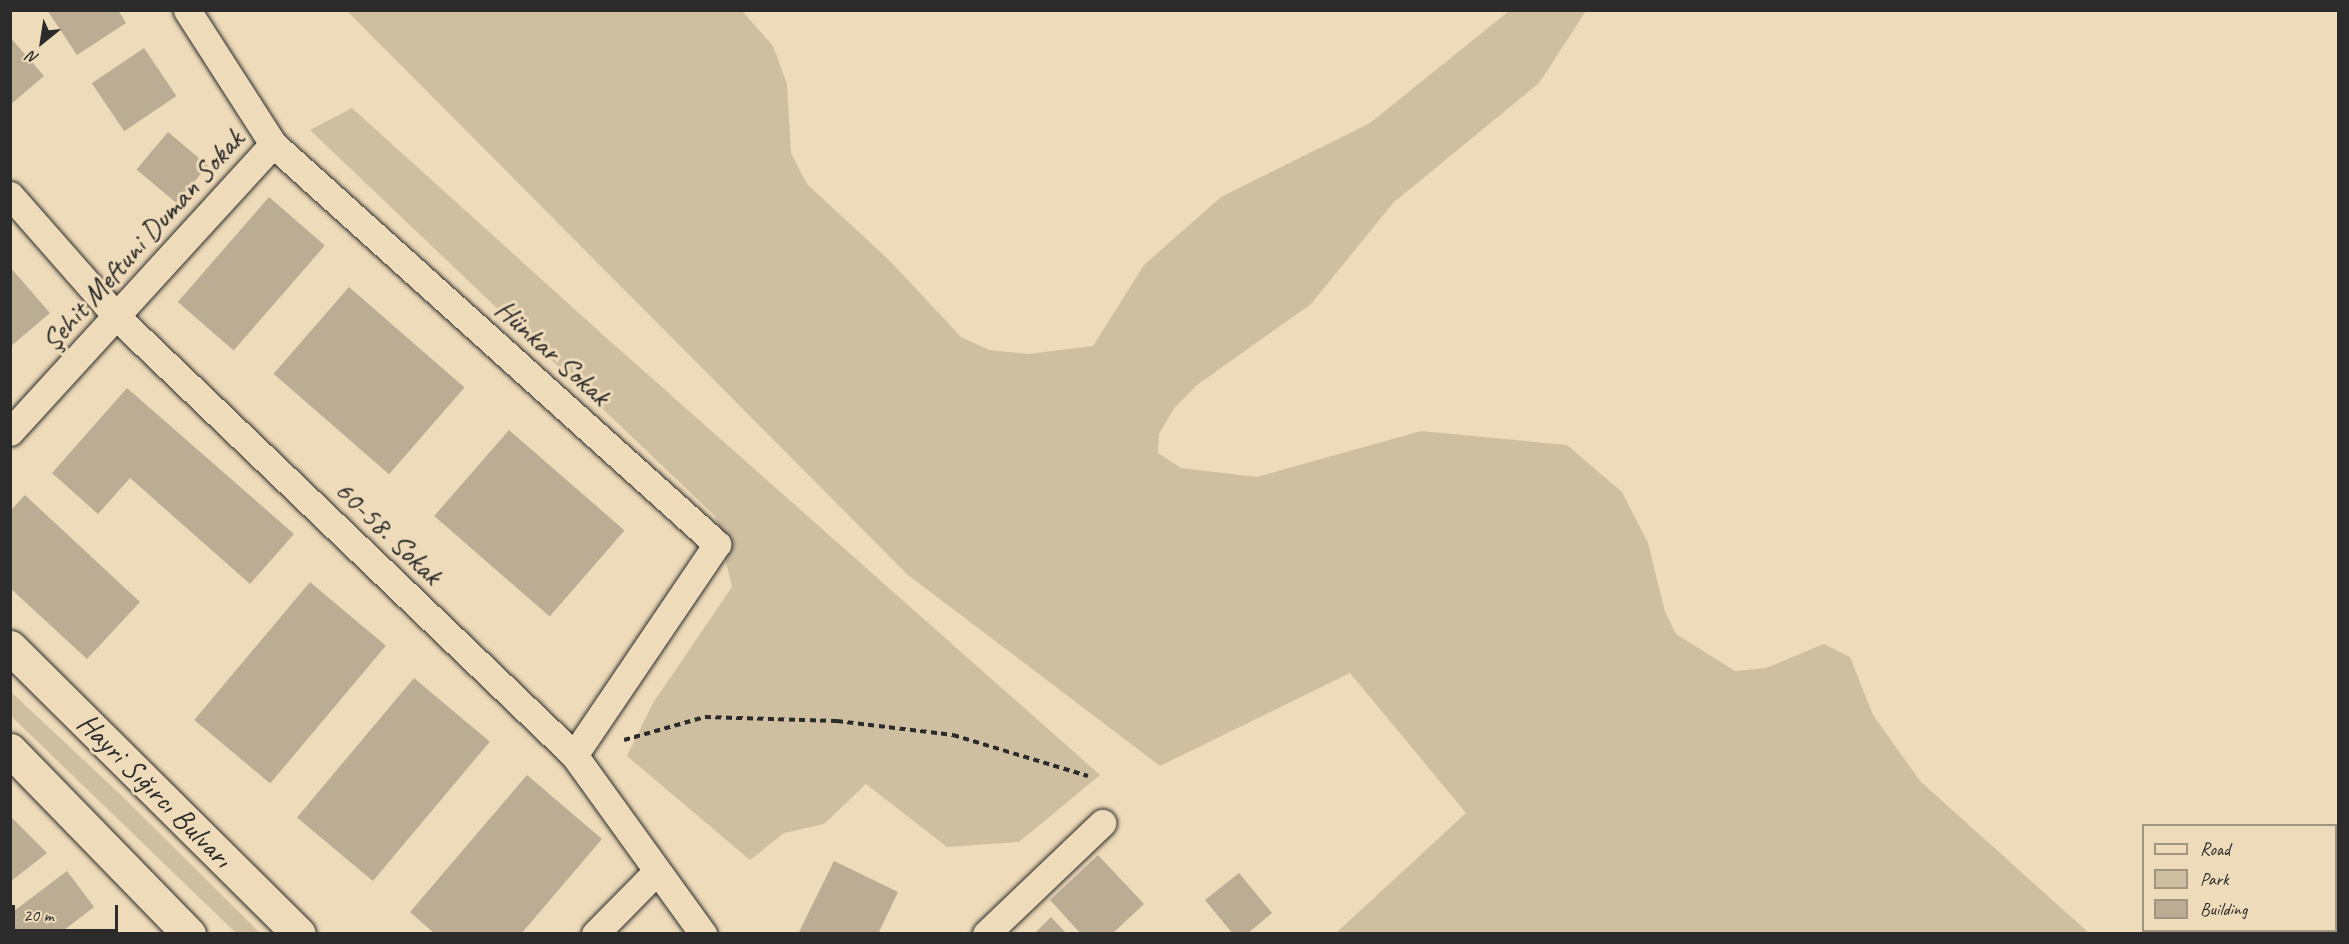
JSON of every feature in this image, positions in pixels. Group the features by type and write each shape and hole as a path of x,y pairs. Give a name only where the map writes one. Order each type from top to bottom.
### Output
{"street":[{"name":"Hünkar Sokak","path":"187,10 273,144 717,544 574,755"},
{"name":"Şehit Meftuni Duman Sokak","path":"10,432 119,319 273,144"},
{"name":"60-58. Sokak","path":"10,195 119,319 574,755 655,873 703,933"},
{"name":"Hayri Sığırcı Bulvarı","path":"10,648 299,933"},
{"path":"10,750 189,933"},
{"path":"986,933 1102,823"},
{"path":"595,933 655,873"}],"path":[{"path":"574,755 705,717 837,721 953,735 1088,776"}],"green space":[{"path":"347,11 742,11 773,46 787,84 791,153 807,184 890,261 961,337 989,350 1028,354 1093,346 1144,265 1221,197 1370,123 1509,11 1586,11 1539,83 1393,203 1311,304 1197,385 1175,407 1159,434 1158,453 1181,468 1257,477 1421,431 1567,445 1622,492 1648,543 1665,612 1676,634 1735,671 1766,668 1824,644 1850,657 1873,715 1920,781 2089,933 1336,933 1466,813 1350,673 1160,766 908,575"},
{"path":"352,108 602,334 1100,775 1019,842 947,847 866,784 824,824 784,833 750,860 627,756 653,703 732,587 715,516 310,130"},
{"path":"10,691 121,795 260,933 236,933 11,716"}],"building":[{"path":"47,10 118,10 126,23 77,55"},
{"path":"10,37 44,76 10,105"},
{"path":"144,48 176,96 124,131 92,83"},
{"path":"168,132 208,165 176,203 137,170"},
{"path":"269,197 325,246 234,350 178,302"},
{"path":"10,267 50,313 10,347"},
{"path":"349,287 464,387 389,474 274,374"},
{"path":"127,388 294,534 250,584 130,478 98,514 52,473"},
{"path":"509,430 624,530 550,616 434,516"},
{"path":"25,495 140,602 87,659 10,588 10,511"},
{"path":"310,582 386,646 270,784 194,720"},
{"path":"414,678 490,742 373,881 297,817"},
{"path":"527,775 602,839 521,934 435,934 410,912"},
{"path":"10,816 47,853 10,882"},
{"path":"1098,855 1144,904 1112,934 1081,934 1050,900"},
{"path":"834,861 898,892 878,934 798,934"},
{"path":"67,871 94,907 59,934 10,934 10,914"},
{"path":"1239,873 1272,913 1247,934 1233,934 1205,900"},
{"path":"1051,917 1067,934 1034,934"}]}
